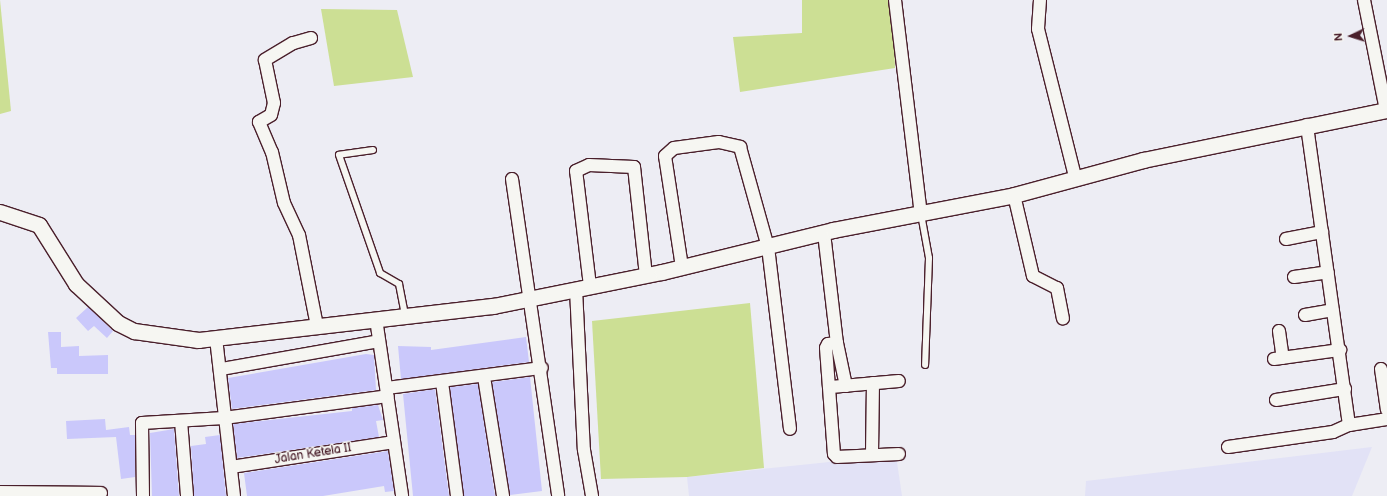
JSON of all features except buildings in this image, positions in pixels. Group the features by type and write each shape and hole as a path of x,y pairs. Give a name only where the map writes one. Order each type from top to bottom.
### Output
{"street":[{"path":"895,0 921,214"},
{"path":"1040,0 1038,29 1075,176"},
{"path":"0,212 39,225 76,284 118,323 134,331 166,337 216,338 405,316 530,299 682,267 824,232 1014,195 1075,176 1307,125 1386,110 1364,0"},
{"path":"310,38 293,43 264,60 274,103 271,115 259,122 272,152 284,203 299,235 317,326"},
{"path":"1307,125 1340,350 1349,425"},
{"path":"682,267 665,156 674,148 719,142 740,147 768,247 790,429"},
{"path":"592,496 584,450 583,288 576,171 589,165 630,164 635,169 646,275"},
{"path":"512,179 542,368 556,496"},
{"path":"1014,195 1033,276 1057,288 1063,318"},
{"path":"824,232 837,343 846,386"},
{"path":"1286,238 1322,232"},
{"path":"1294,277 1328,272"},
{"path":"1305,315 1333,310"},
{"path":"376,319 402,496"},
{"path":"1279,331 1279,359 1340,350"},
{"path":"216,338 221,369 224,418 234,496"},
{"path":"221,369 379,341"},
{"path":"837,343 828,344 826,348 831,388 835,456 899,454"},
{"path":"143,496 140,426 224,418 442,382 542,368"},
{"path":"1381,369 1387,410"},
{"path":"484,377 503,496"},
{"path":"831,388 898,381"},
{"path":"442,382 457,496"},
{"path":"872,454 873,383"},
{"path":"1276,400 1345,389"},
{"path":"1228,447 1333,432 1349,425 1387,419"},
{"path":"181,421 187,496"},
{"name":"Jalan Ketela II","path":"231,467 394,442"},
{"path":"0,492 101,493"}],"lane":[{"path":"373,150 339,155 380,273 399,284 405,316"},
{"path":"921,214 929,258 925,365"}],"shaded area":[{"path":"1372,447 1352,496 1085,496 1086,481"},
{"path":"896,455 902,496 689,496 687,477"}],"green space":[{"path":"0,0 11,111 0,114"},
{"path":"802,0 893,0 895,68 740,92 733,37 802,33"},
{"path":"321,9 397,10 413,77 334,86"},
{"path":"750,303 764,468 687,477 601,479 592,321"}]}
